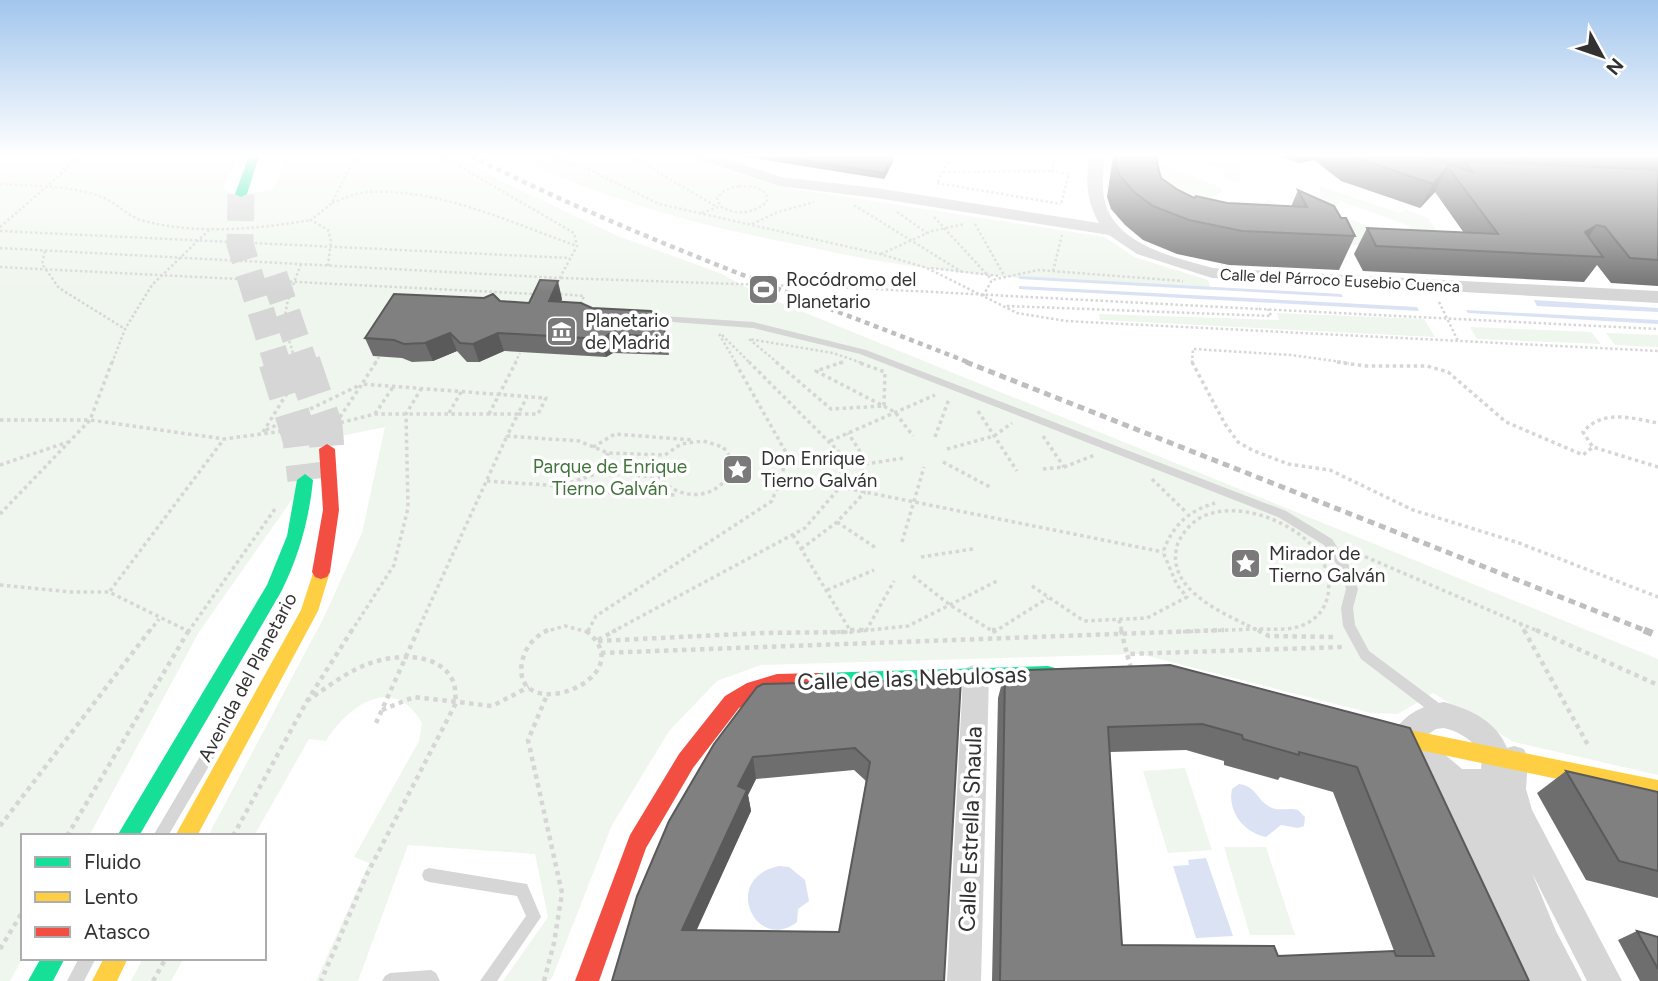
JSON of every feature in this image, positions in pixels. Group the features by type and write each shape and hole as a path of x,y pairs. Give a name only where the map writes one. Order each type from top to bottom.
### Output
{"main road":[{"name":"Avenida del Planetario","path":"186,834 309,611 321,577 334,484 327,442"},
{"name":"Avenida del Planetario","path":"128,834 266,604 292,554 304,511 305,480"},
{"name":"Calle de las Nebulosas","path":"587,981 637,842 686,761 732,702 754,689 777,682 1067,673"},
{"path":"1364,724 1502,765 1658,790"},
{"path":"40,981 53,960"},
{"path":"104,981 116,960"}],"street":[{"path":"932,202 1110,230"},
{"path":"1096,202 1110,230"},
{"name":"Calle del Párroco Eusebio Cuenca","path":"1110,230 1159,259 1212,273 1658,297"},
{"path":"1347,264 1356,282"},
{"path":"1594,278 1607,295"},
{"name":"Calle Estrella Shaula","path":"964,981 976,676"},
{"path":"1538,981 1479,844 1447,778 1405,738 1419,723 1431,716 1444,715 1469,724 1484,735 1509,774 1510,791 1520,818 1605,981"},
{"path":"1447,778 1476,786 1502,765"},
{"path":"1502,765 1490,807 1540,932"},
{"path":"1479,844 1491,853 1540,932 1565,981"}],"lane":[{"path":"630,317 752,325 863,352 1282,514 1328,542 1346,570 1352,589 1347,608 1349,626 1365,654 1444,715"},
{"path":"298,599 313,568 330,519"},
{"path":"161,834 217,740"},
{"path":"429,875 523,888 534,917 488,981"},
{"path":"75,981 87,960"},
{"path":"390,981 431,978 432,981"}],"path":[{"path":"0,228 31,202"},
{"path":"111,202 139,221 209,230 277,226 312,220 336,202"},
{"path":"438,202 500,219 577,246"},
{"path":"521,202 573,233 577,246 550,286"},
{"path":"654,202 880,254 927,268 1017,313 1066,321 1658,351"},
{"path":"705,202 732,212 749,212 763,206 765,202"},
{"path":"717,202 718,207"},
{"path":"750,225 778,212 814,202"},
{"path":"853,202 855,208 962,272"},
{"path":"700,214 718,207"},
{"path":"927,210 992,279"},
{"path":"895,211 927,233"},
{"path":"927,268 1005,277 972,217"},
{"path":"312,220 328,230 328,266"},
{"path":"880,254 943,227 988,222"},
{"path":"0,228 196,241 570,258"},
{"path":"1052,271 1063,229"},
{"path":"0,514 90,420 125,329 152,285 209,230"},
{"path":"0,248 1658,329"},
{"path":"45,251 42,264 59,288 125,329"},
{"path":"262,432 289,390 294,355 285,326 301,264"},
{"path":"0,267 294,283 412,286 545,295"},
{"path":"558,277 552,294 583,296 577,314"},
{"path":"1437,299 1458,341"},
{"path":"1003,306 1271,316 1268,309"},
{"path":"588,631 596,616 772,501 788,456 717,330 842,455 840,487 805,528 598,640"},
{"path":"749,339 833,353 885,372 884,406 831,409 749,339"},
{"path":"1593,447 1583,454 1529,434 1494,413 1448,372 1427,366 1366,366 1291,355 1193,349 1192,365 1213,404 1238,442 1252,450 1288,464 1330,470 1413,510 1519,543 1658,597"},
{"path":"489,414 520,352"},
{"path":"327,442 335,424 379,357"},
{"path":"850,359 816,371 895,412 913,436"},
{"path":"0,420 90,420 224,439 335,424 375,414 538,414 546,398 362,384 262,432"},
{"path":"375,414 393,387"},
{"path":"830,441 953,387"},
{"path":"934,437 953,387"},
{"path":"234,834 307,701 394,565 408,508 406,414 421,389"},
{"path":"449,413 461,392"},
{"path":"967,393 1017,471"},
{"path":"376,723 527,397"},
{"path":"947,449 994,436 1027,416 1065,467"},
{"path":"1658,424 1629,418 1598,418 1590,421 1583,432 1587,442 1593,447 1658,467"},
{"path":"801,549 837,522 864,493 865,465 856,441 848,433"},
{"path":"579,479 588,492 687,495 711,492 729,479 733,471 730,454 714,443 703,441 615,434 593,447"},
{"path":"507,436 579,441 608,453 665,455 681,444 703,441"},
{"path":"109,592 224,439"},
{"path":"0,465 69,442"},
{"path":"1043,469 1065,467 1112,449"},
{"path":"599,472 608,453"},
{"path":"865,465 905,458"},
{"path":"1140,460 1155,483 1187,513"},
{"path":"943,462 990,487"},
{"path":"902,542 925,467"},
{"path":"487,481 560,486 599,472 659,477 669,489 687,495"},
{"path":"840,487 1163,552"},
{"path":"68,834 188,631 281,500"},
{"path":"1032,586 1084,621 1147,618 1187,597 1177,585 1163,552 1168,537 1187,513 1223,501 1245,500"},
{"path":"601,653 1293,628 1317,618 1330,594 1325,564 1311,545 1294,530 1272,519 1246,513 1212,513 1192,522 1178,541 1175,557 1179,573 1199,599 1247,625 1269,636 1334,636 1352,647 1127,654"},
{"path":"837,522 876,548"},
{"path":"793,535 851,632"},
{"path":"1328,542 1415,576 1658,685"},
{"path":"921,557 973,550"},
{"path":"827,590 874,570"},
{"path":"913,576 950,605 994,632 1048,598"},
{"path":"598,640 761,633 866,632 908,626 999,579"},
{"path":"866,632 894,581"},
{"path":"0,584 71,592 109,592 188,631"},
{"path":"0,826 159,619"},
{"path":"1119,620 1132,670"},
{"path":"1520,623 1593,753"},
{"path":"565,626 588,631 598,640 601,653 600,664 585,684 560,695 547,695 529,687 521,674 520,664 531,643 541,634 565,626"},
{"path":"307,701 340,679 370,664 405,658 430,661 444,669 454,683 456,703 366,874 321,981"},
{"path":"381,711 414,696 456,703 492,705 529,687"},
{"path":"544,981 554,943 562,892 528,740 547,695"},
{"path":"0,949 21,914"},
{"path":"153,981 165,960"}],"green space":[{"name":"Parque de Enrique Tierno Galván","path":"0,202 545,202 618,236 720,273 759,294 1658,659 1658,775 1514,742 1433,693 1398,714 1371,713 1140,654 761,665 717,681 669,731 612,825 552,978 548,981 503,981 548,917 535,854 408,845 358,981 316,981 369,863 354,857 419,741 422,723 411,708 398,700 385,697 359,706 346,716 326,741 309,739 255,834 209,834 324,617 362,533 385,427 336,437 199,632 90,834 21,834 21,960 10,981 0,981"},
{"path":"629,202 877,202 1105,237 1134,257 1208,280 1211,290 1015,278 885,262 758,237"},
{"path":"1160,202 1206,202 1177,222"},
{"path":"1265,202 1272,202 1322,224 1321,202 1340,202 1331,212 1399,238 1409,226 1343,202 1367,202 1400,213 1405,209 1428,218 1448,248 1352,245 1346,234 1232,224"},
{"path":"1277,313 1424,319 1435,337 1100,320 1099,314 1279,320"},
{"path":"1470,327 1591,332 1601,344 1477,339"},
{"path":"1606,333 1658,335 1658,347 1615,345"},
{"path":"1185,768 1212,850 1168,853 1143,771"},
{"path":"1224,847 1266,847 1295,935 1250,935"},
{"path":"142,960 183,960 171,981 131,981"}],"water":[{"path":"1019,276 1341,294 1343,297 1019,279"},
{"path":"1019,286 1417,307 1419,311 1019,289"},
{"path":"1534,300 1658,308 1658,312 1537,306"},
{"path":"1466,310 1658,320 1658,324 1468,313"},
{"path":"1239,784 1249,787 1270,807 1298,810 1305,817 1304,826 1298,828 1281,825 1266,837 1251,831 1239,820 1232,805 1232,789"},
{"path":"1206,858 1233,936 1196,938 1173,866 1189,865 1188,860"},
{"path":"779,866 789,867 805,880 809,901 798,909 797,922 782,929 769,928 758,922 750,911 748,897 751,884 761,873"}],"pier":[{"path":"1016,291 1257,304 1258,306 1019,293"}],"building":[{"path":"1147,202 1222,202 1307,207 1304,202 1325,202 1334,206 1341,218 1346,218 1355,236 1242,231 1189,220"},
{"path":"1474,202 1658,202 1658,260 1630,258 1605,227 1597,225 1585,232 1603,257 1376,246 1367,228 1498,234"},
{"path":"540,280 558,281 549,301 581,303 592,308 651,311 662,322 666,337 609,334 602,339 498,333 473,344 460,343 450,333 425,343 404,344 394,340 365,338 394,294 484,298 493,294 500,301 529,303"},
{"path":"1170,665 1410,728 1529,981 1000,981 1005,671","holes":["1202,724 1242,735 1243,739 1299,755 1299,752 1357,767 1434,956 1396,956 1394,951 1278,956 1274,946 1122,945 1108,727"]},
{"path":"961,679 944,981 612,981 637,896 669,821 714,744 757,687 763,684","holes":["855,748 870,762 839,932 682,930 747,790 738,786 753,757"]},
{"path":"1566,771 1658,792 1658,871 1619,861"},
{"path":"1637,931 1658,937 1658,969"}],"waterway":[{"path":"623,463 685,468"}],"tunnel":[{"path":"241,202 240,244 277,363"},
{"path":"274,275 304,363"},
{"path":"276,362 300,439 305,480"},
{"path":"303,362 325,426 327,449"}],"railway":[{"path":"569,202 655,240 970,363"},
{"path":"966,362 1645,630"},
{"path":"1645,630 1649,632"},
{"path":"1645,630 1658,636"}],"traffic: fast":[{"path":"128,834 275,587 296,536 305,480"},
{"path":"818,681 1048,674"},
{"path":"40,981 53,960"}],"traffic: slow":[{"path":"186,834 309,611 321,572"},
{"path":"1376,728 1405,738 1658,790"},
{"path":"104,981 116,960"}],"traffic: jam":[{"path":"321,572 331,510 327,449"},
{"path":"587,981 637,842 686,761 732,702 754,689 777,682 818,681"}],"place":[{"name":"Rocódromo del Planetario","path":"763,290"},
{"name":"Planetario de Madrid","path":"562,331"},
{"name":"Don Enrique Tierno Galván","path":"738,469"},
{"name":"Mirador de Tierno Galván","path":"1246,564"}]}
